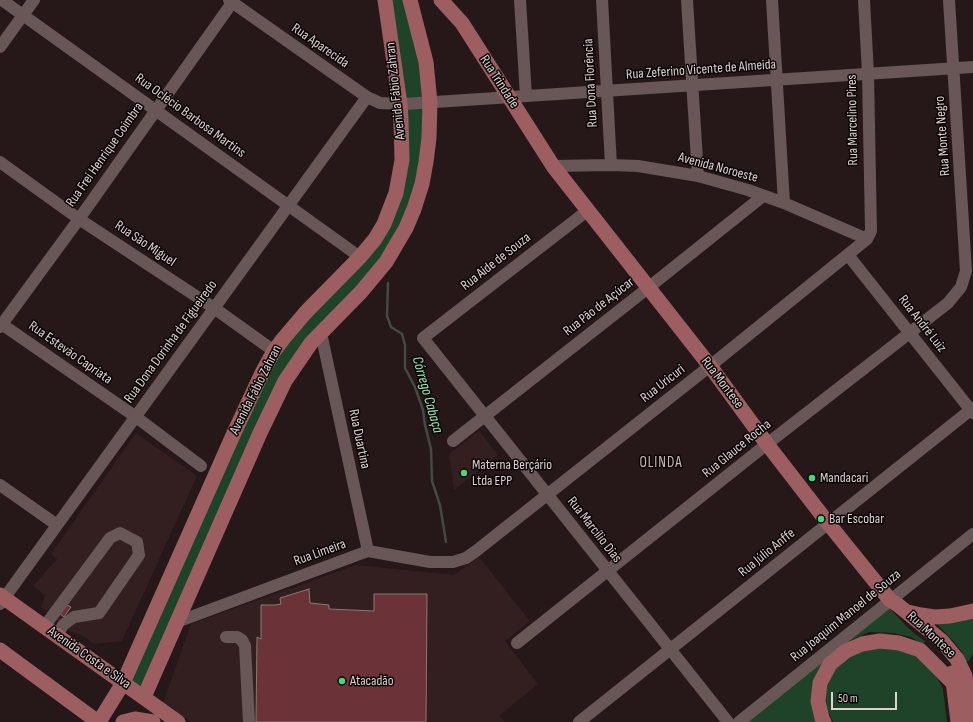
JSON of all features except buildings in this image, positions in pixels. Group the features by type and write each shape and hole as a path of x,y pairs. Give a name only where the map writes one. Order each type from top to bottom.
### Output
{"main road":[{"name":"Avenida Fábio Zahran","path":"98,722 123,683 234,434 263,371 274,351 306,312 360,257 375,239 384,224 396,193 402,160 400,104 384,0"},
{"name":"Avenida Fábio Zahran","path":"144,698 260,433 290,372 311,343 361,292 386,262 406,228 414,209 420,191 426,162 429,138 430,102 426,62 410,0"},
{"name":"Rua Trindade","path":"442,0 462,23 553,166"},
{"name":"Rua Montese","path":"553,166 710,366 767,444 828,523 890,600 894,610 945,658 952,671 953,684 964,713"},
{"path":"274,351 288,364 290,372"},
{"name":"Avenida Costa e Silva","path":"1,599 44,626 178,722"},
{"name":"Rua Montese","path":"890,600 906,611 942,641 957,659 965,676 964,713"},
{"path":"906,611 935,617 950,616 973,611"},
{"path":"824,722 818,701 820,683 830,664 846,651 862,644 880,641 899,643 920,650 953,684"},
{"path":"0,650 98,722"},
{"path":"964,713 969,677 973,669"},
{"path":"123,722 135,719 153,722"}],"street":[{"name":"Rua Oclécio Barbosa Martins","path":"2,0 360,257"},
{"path":"0,47 34,0"},
{"path":"520,0 526,96"},
{"name":"Rua Dona Florência","path":"602,0 611,165"},
{"path":"687,0 698,176"},
{"path":"772,0 784,203"},
{"name":"Rua Marcelino Pires","path":"864,0 868,74 870,231 867,239"},
{"name":"Rua Monte Negro","path":"949,0 966,271"},
{"name":"Rua Aparecida","path":"232,1 367,97 380,103 400,104 430,102"},
{"name":"Rua Frei Henrique Coimbra","path":"1,325 79,219 232,1"},
{"name":"Rua Zeferino Vicente de Almeida","path":"430,102 973,67"},
{"name":"Rua Dona Dorinha de Figueiredo","path":"1,599 136,417 367,97"},
{"name":"Rua São Miguel","path":"0,162 79,219 214,308 274,351"},
{"name":"Avenida Noroeste","path":"553,166 611,165 645,167 698,176 748,190 784,203 867,239"},
{"name":"Rua Pão de Açúcar","path":"453,441 763,196"},
{"name":"Rua Aide de Souza","path":"423,338 588,211"},
{"name":"Rua Uricuri","path":"476,551 710,366 867,239"},
{"name":"Rua André Luiz","path":"848,255 972,410"},
{"name":"Rua Glauce Rocha","path":"518,643 767,444 948,303 961,287 966,271"},
{"name":"Rua Estevão Capriata","path":"1,325 136,417 201,466"},
{"name":"Rua Duartina","path":"321,333 368,552"},
{"name":"Rua Marcílio Dias","path":"423,338 728,722"},
{"name":"Rua Júlio Anffe","path":"579,722 972,410"},
{"path":"0,485 57,525"},
{"path":"44,626 110,538 120,533 137,542 139,555 99,613 74,617 63,625 57,636"},
{"name":"Rua Joaquim Manoel de Souza","path":"739,722 973,534"},
{"name":"Rua Limeira","path":"177,622 368,552 430,562 453,562 466,558 476,551"},
{"path":"226,637 242,640 245,646 249,722"}],"shaded area":[{"name":"Materna Berçário Ltda EPP","path":"479,431 498,455 454,490 449,454"},
{"path":"136,433 197,476 122,641 94,644 83,636 66,630 48,611 41,608 45,595 33,586 57,559 51,554"},
{"path":"479,557 530,621 505,641 538,684 499,716 505,722 191,722 163,703 191,624 356,565 454,575"}],"green space":[{"path":"388,0 407,0 426,100 403,102"},
{"path":"425,106 419,183 384,260 308,342 143,693 129,683 276,354 387,226 404,108"},
{"path":"888,606 905,625 925,641 924,643 920,643 911,637 894,633 869,632 849,641 835,653 818,722 744,722"},
{"path":"973,614 973,653 969,661 966,662 962,652 937,623"},
{"path":"884,646 916,655 932,668 943,689 947,722 833,722 827,708 825,691 828,677 847,656"}],"waterway":[{"name":"Córrego Cabaça","path":"388,283 387,316 391,327 402,334 405,345 405,368 415,387 423,410 431,449 432,481 440,505 446,542"}],"place":[{"name":"Materna Berçário Ltda EPP","path":"464,473"},
{"name":"Mandacari","path":"812,478"},
{"name":"Bar Escobar","path":"821,519"},
{"name":"Atacadão","path":"342,681"}],"district":[{"name":"OLINDA","path":"661,463"}]}
